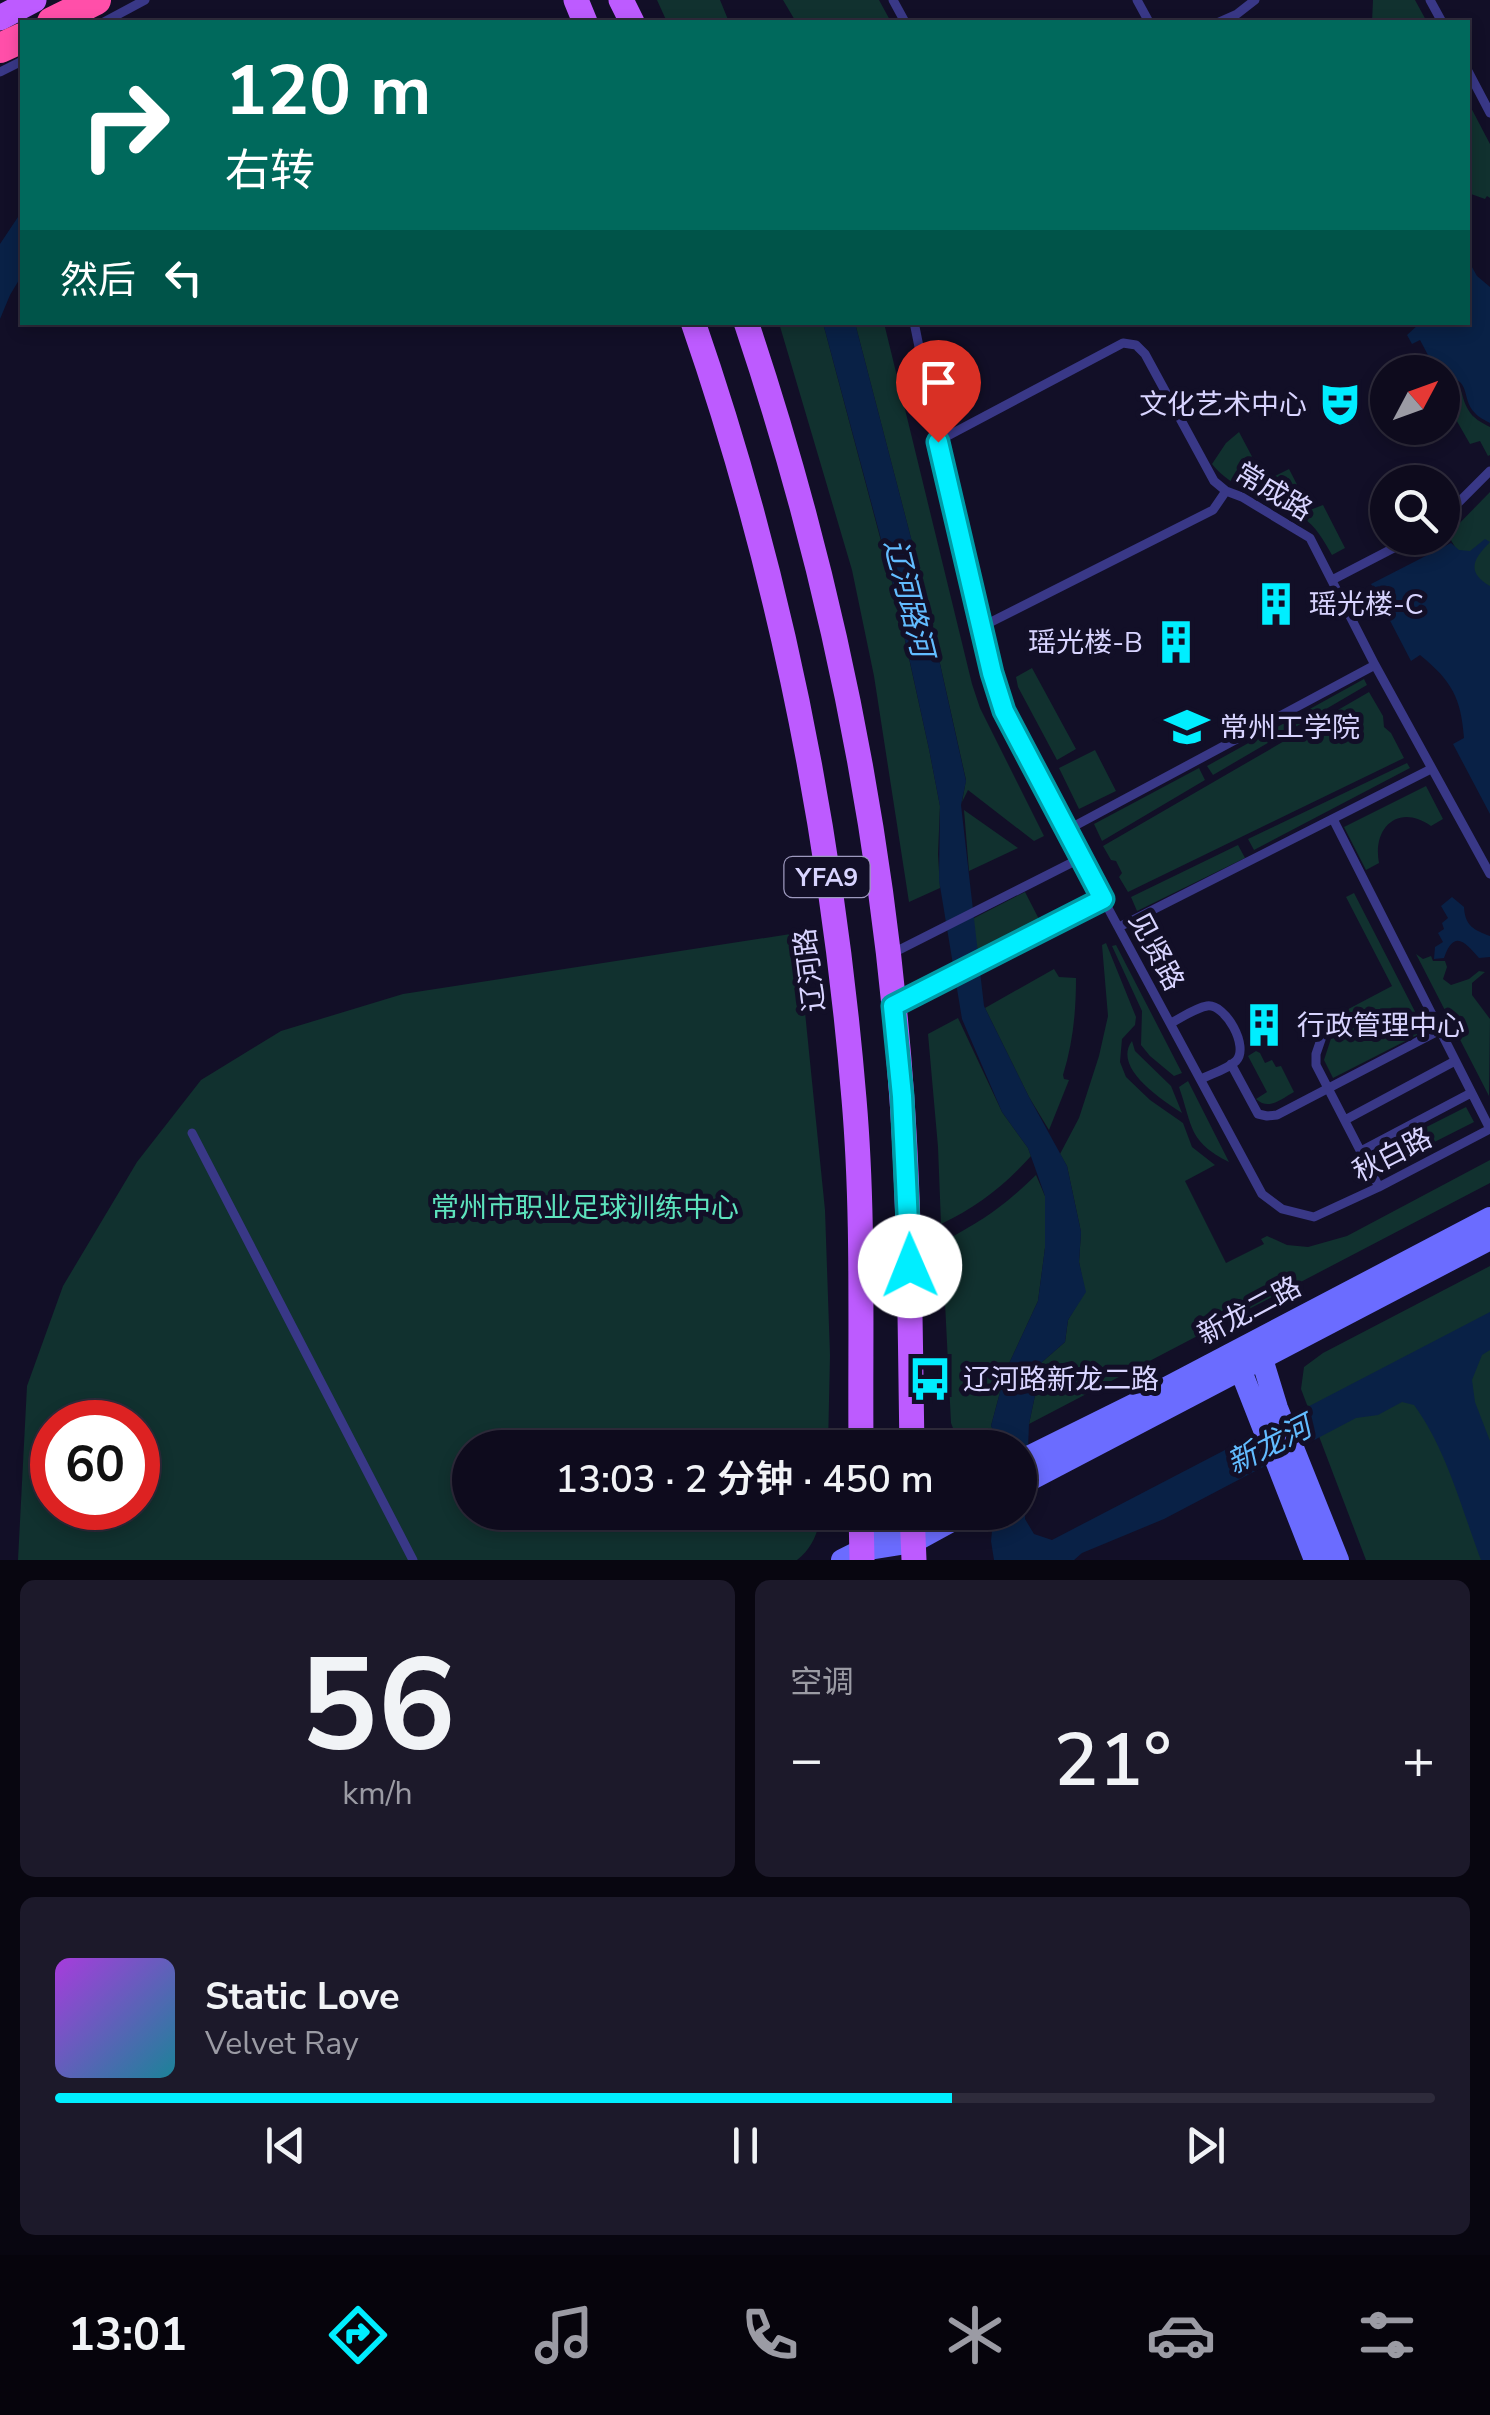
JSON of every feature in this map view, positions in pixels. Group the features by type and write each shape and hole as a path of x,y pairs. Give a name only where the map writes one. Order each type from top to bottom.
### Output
{"highway":[{"path":"56,20 96,0"}],"main road":[{"path":"0,18 34,0"},
{"name":"辽河路","path":"695,325 724,412 777,605 818,813 854,1102 860,1236 861,1430"},
{"name":"YFA9","path":"747,325 823,588 862,786 887,956 902,1096 909,1229 912,1430"},
{"path":"855,1557 859,1530"}],"street":[{"name":"新龙二路","path":"1249,1359 1490,1218"},
{"name":"新龙二路","path":"1037,1465 1490,1239"},
{"path":"1249,1359 1288,1465 1315,1560"},
{"path":"1288,1465 1338,1560"},
{"path":"855,1557 891,1530"},
{"path":"855,1557 913,1551 943,1530"}],"lane":[{"path":"108,20 145,0"},
{"path":"1223,20 1255,0"},
{"path":"1470,75 1490,113"},
{"name":"见贤路","path":"915,325 938,442 1004,711 1262,1194 1282,1209 1314,1217"},
{"name":"常成路","path":"938,442 1123,343 1136,345 1145,354 1214,481 1310,538 1374,665 1488,868"},
{"path":"1460,500 1490,470"},
{"path":"981,627 1213,510 1226,491"},
{"path":"1332,580 1380,555"},
{"path":"1066,830 1374,665"},
{"path":"1119,927 1431,769"},
{"path":"1333,819 1490,1129"},
{"path":"887,956 1080,858"},
{"path":"893,1006 1103,899"},
{"path":"1170,1023 1208,1006 1225,1013 1241,1043 1241,1054 1236,1061 1200,1079"},
{"path":"1326,1025 1316,1065 1379,1186"},
{"path":"1231,1064 1258,1114 1277,1115 1440,1030"},
{"path":"1345,1120 1455,1061"},
{"path":"1361,1151 1472,1093"},
{"name":"秋白路","path":"1314,1217 1490,1129"},
{"path":"192,1132 413,1560"}],"green space":[{"path":"657,0 720,0 728,20 666,20"},
{"path":"783,0 879,0 890,20 795,20"},
{"path":"1373,0 1415,0 1426,20 1372,20"},
{"path":"1470,106 1490,144 1490,198 1471,194"},
{"path":"780,325 824,325 893,586 940,806 940,888 909,902 874,676 852,570"},
{"path":"856,325 884,325 972,684 980,708 1044,836 1034,841 968,790 962,802 966,780 918,565"},
{"path":"1460,390 1471,414 1490,427 1490,455 1480,441 1470,444 1460,426"},
{"path":"1239,432 1265,481 1289,469 1310,510 1323,505 1345,548 1332,555 1307,521 1221,474 1212,464"},
{"path":"1490,492 1490,590 1478,581 1460,553 1460,523"},
{"path":"1032,668 1076,749 1057,760 1018,687 1016,677"},
{"path":"1364,679 1367,685 1213,775 1207,766"},
{"path":"1369,692 1383,716 1384,727 1404,758 1128,892 1116,861 1111,860 1103,846"},
{"path":"1095,750 1116,791 1079,809 1059,768"},
{"path":"1407,763 1410,768 1254,850 1248,839"},
{"path":"1199,768 1205,780 1102,841 1094,824"},
{"path":"1426,786 1443,819 1431,826 1408,817 1390,822 1380,839 1379,863 1366,870 1344,827"},
{"path":"964,810 1018,848 969,871"},
{"path":"1238,845 1245,858 1137,911 1131,897"},
{"path":"1025,892 1041,923 965,962 949,931"},
{"path":"1354,893 1425,1031 1333,1078 1324,1060 1339,1014 1392,986 1346,897"},
{"name":"常州市职业足球训练中心","path":"797,933 825,1210 828,1430 452,1430 452,1530 817,1530 797,1560 18,1560 27,1386 63,1286 137,1162 201,1080 281,1031 403,994"},
{"path":"1106,943 1136,1017 1135,1025 1122,1039 1120,1062 1126,1077 1183,1123 1192,1147 1215,1165 1185,1181 1226,1263 1264,1244 1261,1239 1267,1236 1287,1245 1308,1247 1347,1236 1490,1160 1490,1183 1029,1424 1042,1362 1065,1342 1068,1320 1085,1292 1079,1262 1081,1232 1067,1166 1060,1154 1079,1118 1108,1016 1102,945"},
{"path":"1116,945 1182,1073 1174,1076 1141,1045 1142,1011 1112,946"},
{"path":"1416,954 1423,959 1431,956 1433,961 1445,961 1443,979 1451,985 1479,971 1485,972 1472,983 1472,995 1490,1019 1489,1096"},
{"path":"1054,969 1059,977 1076,978 1076,991 1072,1039 1063,1075 1069,1080 1049,1130 985,1008"},
{"path":"958,1018 1002,1112 1031,1156 990,1194 941,1224 928,1034"},
{"path":"1132,1041 1135,1051 1171,1086 1182,1113 1152,1092 1134,1072 1128,1051"},
{"path":"1256,1051 1265,1063 1272,1060 1276,1067 1281,1066 1294,1092 1270,1104 1256,1099 1267,1092 1248,1056"},
{"path":"1188,1081 1229,1162 1206,1147 1194,1132 1179,1087"},
{"path":"1466,1107 1474,1122 1383,1168 1375,1153"},
{"path":"1036,1175 1045,1196 1045,1248 1038,1301 1006,1370 991,1426 993,1430 954,1430 942,1242 1013,1196"},
{"path":"1490,1266 1490,1560 1366,1560 1301,1389 1304,1367 1323,1353"}],"water":[{"path":"20,214 20,278 0,319 0,244"},
{"path":"1470,264 1490,287 1490,423 1471,407 1460,382 1460,355 1428,355 1420,340 1412,344 1407,335 1418,325 1470,325"},
{"name":"辽河路河","path":"824,325 856,325 918,565 966,781 961,805 984,1006 1067,1166 1081,1232 1079,1262 1086,1292 1068,1320 1065,1342 1042,1362 1029,1430 993,1430 991,1426 1006,1370 1038,1301 1045,1248 1045,1196 1028,1148 1002,1112 962,1019 939,880 940,806 892,580"},
{"path":"1485,539 1490,542 1479,554 1475,570 1490,586 1490,814 1453,744 1464,738 1453,691 1420,655 1411,661 1371,584 1428,555 1460,555 1460,550 1470,551"},
{"path":"1452,897 1464,907 1471,926 1490,936 1490,957 1479,958 1465,943 1456,941 1444,958 1434,959 1435,947 1443,942 1438,933 1448,918 1441,906"},
{"name":"新龙河","path":"1490,1312 1490,1350 1482,1355 1472,1380 1475,1402 1490,1441 1490,1560 1481,1560 1452,1480 1425,1422 1414,1405 1402,1402 1378,1415 1356,1418 1164,1519 1082,1553 1074,1560 994,1560 992,1530 1032,1530 1052,1540"}],"place":[{"name":"文化艺术中心","path":"1340,404"},
{"name":"瑶光楼-C","path":"1276,604"},
{"name":"瑶光楼-B","path":"1176,642"},
{"name":"常州工学院","path":"1187,727"},
{"name":"行政管理中心","path":"1264,1025"},
{"name":"辽河路新龙二路","path":"930,1379"}],"route":[{"path":"910,1266 902,1096 893,1006 1103,899 1004,711 938,442"}]}
